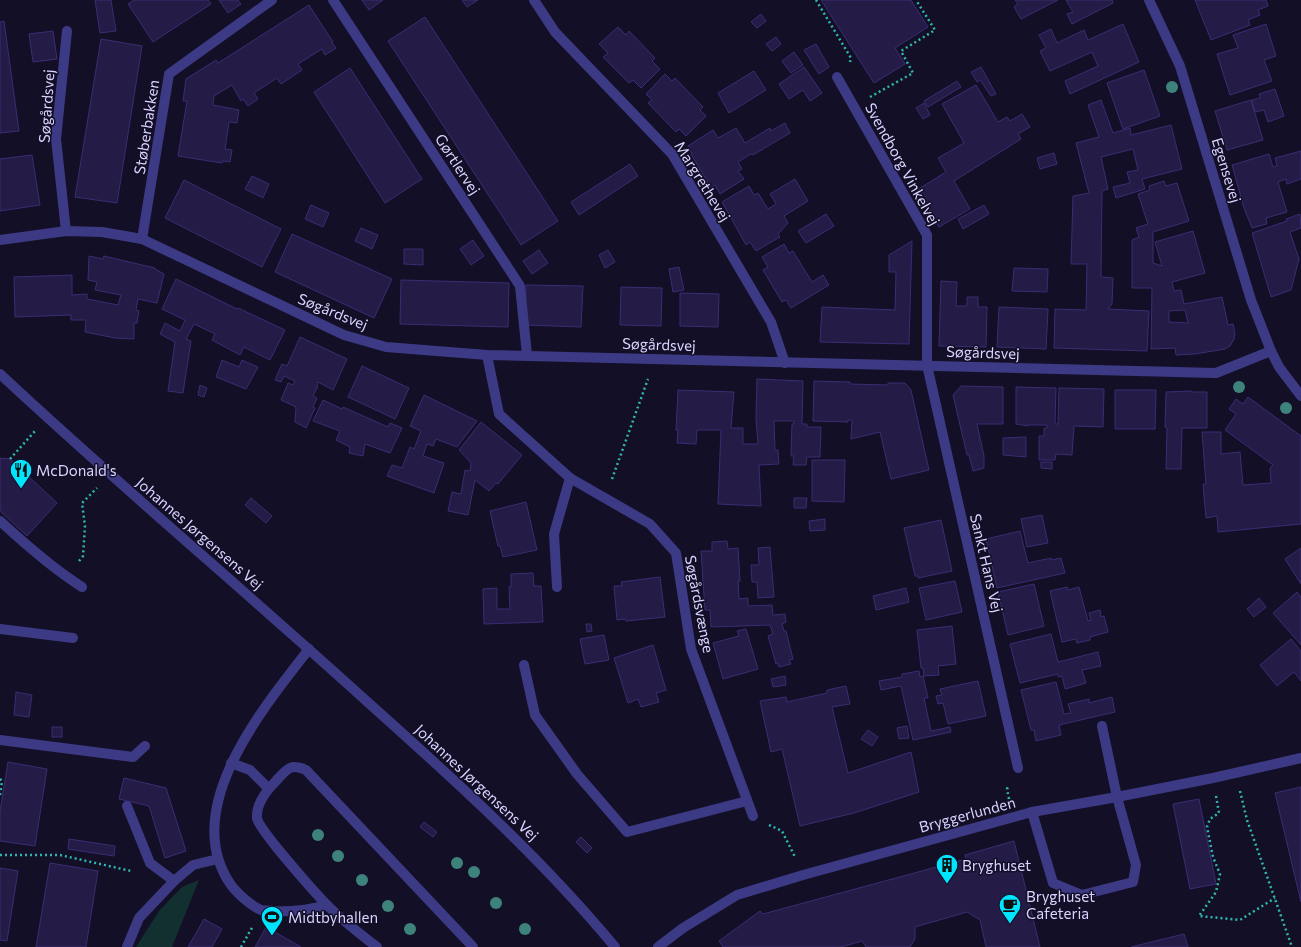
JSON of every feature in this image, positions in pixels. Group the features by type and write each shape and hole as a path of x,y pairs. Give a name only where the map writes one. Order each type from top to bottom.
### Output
{"street":[{"name":"Støberbakken","path":"142,239 170,74 272,0"},
{"name":"Gørtlervej","path":"333,0 520,286 527,356"},
{"name":"Margrethevej","path":"534,0 555,32 672,154 771,322 785,363"},
{"name":"Egensevej","path":"1149,0 1180,66 1251,300 1271,351 1279,367 1301,396"},
{"name":"Søgårdsvej","path":"66,232 56,139 67,31"},
{"name":"Svendborg Vinkelvej","path":"837,77 927,235 927,365"},
{"name":"Søgårdsvej","path":"0,240 66,232 102,232 142,239 344,335 386,347 487,355 1216,373 1271,351"},
{"name":"Søgårdsvænge","path":"487,355 499,414 570,478 650,524 676,552 691,649 753,816"},
{"name":"Sankt Hans Vej","path":"927,365 1018,768"},
{"name":"Johannes Jørgensens Vej","path":"0,374 47,418 310,649 462,786 563,888 615,947"},
{"path":"557,587 554,534 570,478"},
{"path":"0,521 59,572 82,587"},
{"path":"0,629 73,638"},
{"path":"310,649 277,690 249,732 231,763 220,794 216,811 215,832 218,859 226,877 243,897 262,910 301,911 327,905"},
{"path":"524,664 535,715 577,774 627,832 747,801"},
{"path":"1032,812 1053,883 1082,895 1133,882 1136,865 1117,797 1102,726"},
{"path":"0,740 133,757 145,746"},
{"name":"Bryggerlunden","path":"658,947 682,928 737,895 803,875 1032,812 1209,779 1301,758"},
{"path":"231,763 250,770 268,788"},
{"path":"377,947 357,933 327,905 273,843 257,820 260,802 268,788 289,768 296,766 306,770 472,947"},
{"path":"127,806 150,863 174,881"},
{"path":"127,947 139,918 174,881 193,865 218,859"}],"path":[{"path":"816,0 851,58 846,93"},
{"path":"852,104 867,98 913,73 901,51 935,30 916,0"},
{"path":"605,498 655,359"},
{"path":"10,459 47,418"},
{"path":"83,556 85,526 82,503 110,474"},
{"path":"1013,817 1007,789 1018,768"},
{"path":"1236,773 1248,820 1292,947"},
{"path":"0,779 2,781 0,795"},
{"path":"1209,779 1219,813 1210,819 1207,827 1213,858 1220,874 1216,892 1199,916 1240,920 1275,898"},
{"path":"753,816 782,831 794,856"},
{"path":"0,855 60,855 136,872"}],"green space":[{"path":"199,880 172,947 136,947 159,911 182,887"}],"building":[{"path":"95,0 111,0 116,31 100,33"},
{"path":"134,0 208,0 211,4 153,42 128,4"},
{"path":"219,0 238,0 241,4 228,13"},
{"path":"362,0 383,0 369,10"},
{"path":"462,0 478,0 467,7"},
{"path":"821,0 911,0 928,27 895,48 905,64 874,83"},
{"path":"1015,0 1058,0 1021,19 1014,7 1018,4"},
{"path":"1066,0 1112,0 1113,3 1072,24 1067,14 1073,12"},
{"path":"1195,0 1266,0 1268,6 1258,10 1260,15 1248,20 1250,25 1211,40"},
{"path":"309,5 336,48 325,55 322,49 298,64 302,70 281,84 277,78 254,93 258,99 248,106 243,99 241,101 232,85 214,96 213,105 239,110 237,123 229,122 225,149 232,150 230,162 223,161 222,163 178,156 187,101 183,101 186,79 216,60 218,63"},
{"path":"761,14 766,21 757,28 751,22"},
{"path":"425,17 558,221 521,245 388,41"},
{"path":"4,21 19,131 0,133 0,22"},
{"path":"1123,24 1139,62 1070,94 1065,81 1098,66 1092,52 1050,71 1040,51 1046,48 1039,35 1051,29 1057,43 1084,30 1088,40"},
{"path":"1266,24 1276,56 1264,60 1272,81 1230,95 1217,54 1238,48 1233,35"},
{"path":"618,27 626,35 629,31 655,58 652,61 660,69 641,88 633,80 629,83 603,57 608,53 599,44"},
{"path":"53,31 57,59 33,62 29,34"},
{"path":"776,37 781,44 772,51 766,44"},
{"path":"101,39 142,46 117,203 75,197"},
{"path":"816,44 829,67 819,74 804,50"},
{"path":"794,52 803,65 791,73 782,61"},
{"path":"804,67 822,93 810,101 803,90 789,99 779,84"},
{"path":"981,67 996,94 991,96 980,80 977,82 971,72"},
{"path":"350,68 422,179 385,203 314,92"},
{"path":"1144,70 1160,116 1123,129 1107,83"},
{"path":"754,71 766,90 729,113 718,93"},
{"path":"665,74 672,81 675,78 703,107 700,110 706,116 686,136 679,129 676,132 648,103 652,100 646,94"},
{"path":"957,81 961,87 928,107 924,101"},
{"path":"976,85 998,122 1007,117 1010,121 1022,114 1030,127 1018,134 1021,139 954,181 970,209 939,227 917,190 946,172 938,158 964,143 942,104"},
{"path":"1275,89 1284,116 1268,122 1264,110 1255,112 1252,100 1260,98 1259,94"},
{"path":"1101,100 1113,133 1130,128 1131,135 1171,125 1182,169 1142,179 1145,189 1116,198 1113,187 1130,183 1127,172 1138,170 1133,149 1101,157 1108,189 1102,191 1101,277 1113,278 1112,304 1108,309 1149,311 1147,351 1054,348 1055,309 1086,310 1087,264 1071,264 1073,196 1089,193 1076,143 1099,137 1088,105"},
{"path":"1251,100 1263,140 1227,150 1215,111"},
{"path":"924,103 930,115 923,119 916,108"},
{"path":"785,123 790,133 738,162 742,169 738,171 744,179 720,194 715,185 711,188 691,154 688,146 713,130 718,138 736,128 745,143 770,128 771,131"},
{"path":"1301,151 1301,179 1287,184 1286,179 1278,182 1287,212 1266,218 1267,224 1252,228 1244,208 1232,165 1269,154 1273,167 1277,166 1275,158"},
{"path":"1054,153 1057,164 1040,169 1037,158"},
{"path":"32,155 40,205 0,211 0,159"},
{"path":"630,164 638,176 579,215 571,202"},
{"path":"252,176 269,184 263,198 245,189"},
{"path":"795,179 808,201 784,216 788,223 778,234 780,237 756,251 750,242 746,245 722,202 749,186 754,195 758,193 768,209 776,204 770,194"},
{"path":"184,180 281,229 262,267 165,218"},
{"path":"1164,181 1166,186 1177,183 1189,221 1153,232 1153,263 1162,266 1155,242 1193,231 1205,273 1172,282 1174,291 1181,290 1184,304 1222,297 1228,325 1233,324 1235,334 1230,346 1225,349 1195,354 1176,355 1175,348 1151,349 1152,288 1132,288 1132,240 1139,237 1136,228 1148,224 1138,194 1150,190 1149,186","holes":["1185,310 1188,323 1169,322 1169,311"]},
{"path":"311,205 329,213 323,227 305,219"},
{"path":"984,205 989,214 963,229 958,219"},
{"path":"826,214 834,226 806,243 798,231"},
{"path":"1300,214 1301,228 1290,232 1299,259 1291,290 1271,297 1252,233 1287,221 1286,219"},
{"path":"361,228 378,235 372,249 355,241"},
{"path":"292,234 392,279 374,318 275,272"},
{"path":"473,240 484,256 471,265 460,249"},
{"path":"912,241 909,344 820,342 822,307 895,310 896,272 889,272 889,255"},
{"path":"784,244 789,253 793,251 812,282 823,275 829,285 791,308 786,300 782,302 763,270 768,267 762,257"},
{"path":"404,249 423,249 423,265 404,264"},
{"path":"539,250 548,263 532,274 523,261"},
{"path":"608,250 615,262 605,268 599,255"},
{"path":"89,256 103,259 104,256 155,268 164,274 157,303 138,299 136,310 139,311 137,323 134,323 134,339 115,338 85,332 86,320 71,320 71,315 15,317 14,277 72,275 72,295 87,294 87,299 118,305 121,295 95,290 97,282 88,280"},
{"path":"679,267 684,290 673,292 669,269"},
{"path":"1014,268 1048,269 1047,292 1012,291"},
{"path":"176,279 237,309 238,308 285,330 270,360 244,347 240,355 212,340 215,334 194,324 186,339 191,341 183,393 168,391 175,342 160,334 165,323 180,331 185,320 162,309"},
{"path":"401,280 509,283 508,327 400,324"},
{"path":"941,281 957,282 956,306 967,306 967,297 978,297 978,307 987,307 986,347 939,346"},
{"path":"526,285 583,286 581,327 525,325"},
{"path":"621,287 662,288 661,326 620,325"},
{"path":"680,293 719,294 718,327 680,326"},
{"path":"999,307 1048,309 1046,349 997,347"},
{"path":"300,337 347,359 333,390 318,382 318,386 313,396 317,398 313,407 315,408 306,428 295,422 296,407 281,400 288,383 293,385 295,381 284,376 281,382 275,380 282,364 287,366"},
{"path":"222,360 239,367 242,360 258,367 246,389 216,377"},
{"path":"362,366 409,388 395,419 348,397"},
{"path":"757,379 803,381 802,424 807,424 807,427 821,427 820,457 807,457 806,465 793,465 794,456 791,456 792,424 794,424 794,421 774,421 775,450 778,450 779,464 759,465 761,506 718,504 721,430 697,430 696,444 677,443 678,430 676,430 678,390 734,392 731,428 743,428 743,444 758,444 756,419"},
{"path":"814,381 888,385 888,383 905,383 911,390 929,470 891,479 880,432 851,439 852,420 848,420 848,422 813,421"},
{"path":"200,385 207,388 204,397 198,395"},
{"path":"961,386 1003,387 1003,424 977,424 984,456 984,468 973,471 969,455 967,455 953,395"},
{"path":"1016,387 1056,388 1055,424 1058,424 1059,388 1104,389 1103,427 1074,426 1072,455 1056,454 1055,460 1039,460 1039,436 1044,436 1044,428 1047,428 1047,425 1028,426 1016,424"},
{"path":"1115,390 1156,390 1155,429 1115,429"},
{"path":"1166,392 1207,392 1207,428 1182,428 1181,469 1166,469"},
{"path":"424,395 477,421 457,447 436,439 433,446 427,444 423,456 444,463 434,493 387,476 392,465 402,468 410,447 414,449 421,431 410,426"},
{"path":"1248,397 1301,436 1301,524 1218,532 1217,516 1206,518 1203,484 1206,484 1202,432 1221,432 1221,454 1240,452 1243,485 1271,483 1270,468 1273,465 1225,430 1236,414 1229,409 1236,399 1243,404"},
{"path":"323,400 342,409 343,407 388,427 390,423 402,428 390,453 365,444 363,456 349,453 350,447 336,440 340,431 313,421"},
{"path":"481,422 522,455 498,484 496,483 489,491 475,480 468,515 448,511 452,492 461,494 465,470 470,471 471,463 459,450"},
{"path":"1026,437 1026,457 1003,455 1003,438"},
{"name":"McDonald's","path":"0,458 10,459 57,503 27,536 0,511"},
{"path":"812,460 845,460 844,502 812,501"},
{"path":"1041,462 1052,462 1052,469 1041,468"},
{"path":"251,498 272,516 266,523 245,505"},
{"path":"794,498 807,498 806,508 794,508"},
{"path":"526,502 537,550 503,557 500,546 498,546 490,511"},
{"path":"1042,515 1048,543 1027,547 1021,519"},
{"path":"825,519 825,530 810,531 809,521"},
{"path":"941,520 952,571 918,578 918,576 915,576 904,528"},
{"path":"1020,531 1028,563 1051,558 1051,560 1061,558 1065,573 997,588 986,539"},
{"path":"727,541 728,549 738,548 740,581 738,581 739,599 748,598 748,606 772,605 773,615 785,614 786,622 782,624 784,631 786,631 793,659 789,660 791,664 779,667 778,663 776,664 768,636 773,634 770,625 711,627 710,610 705,610 701,551 712,551 712,542"},
{"path":"770,547 774,597 758,598 757,582 752,582 751,565 759,565 758,548"},
{"path":"1301,548 1301,584 1285,559"},
{"path":"533,573 534,586 541,586 543,622 484,624 483,589 497,588 497,609 510,609 509,587 511,587 511,574"},
{"path":"660,577 665,617 626,621 625,619 617,620 614,586 622,586 621,582"},
{"path":"955,581 962,612 926,620 919,588"},
{"path":"1034,584 1044,626 1008,635 998,592"},
{"path":"1067,587 1068,590 1079,587 1088,621 1091,620 1089,613 1100,610 1101,617 1104,616 1108,632 1090,637 1090,640 1077,643 1076,639 1062,642 1050,591"},
{"path":"906,588 909,602 876,610 873,596"},
{"path":"1297,592 1301,597 1301,645 1273,613"},
{"path":"1259,598 1266,607 1254,617 1247,609"},
{"path":"586,624 591,624 592,631 587,632"},
{"path":"952,626 956,664 938,666 939,675 924,676 923,668 921,668 917,630"},
{"path":"746,629 758,669 723,679 713,643 739,636 737,631"},
{"path":"1051,634 1058,662 1098,652 1101,666 1082,670 1086,683 1065,689 1062,676 1058,677 1058,674 1020,683 1010,644"},
{"path":"604,635 609,660 585,664 580,639"},
{"path":"1291,639 1301,651 1301,681 1294,672 1277,686 1260,665"},
{"path":"653,645 666,690 656,693 659,702 641,707 638,699 628,703 614,658"},
{"path":"919,671 920,677 923,676 928,698 924,698 931,731 950,727 951,732 913,740 901,686 881,690 879,681 902,677 902,674"},
{"path":"785,676 786,685 773,687 771,679"},
{"path":"978,681 986,716 948,724 943,703 938,704 936,696 942,695 940,689"},
{"path":"1056,682 1064,714 1071,713 1068,704 1089,699 1089,703 1112,697 1115,712 1059,725 1061,735 1036,741 1034,730 1031,730 1021,690"},
{"path":"846,686 850,704 832,707 848,773 911,752 919,792 854,813 800,826 782,749 771,752 760,701 786,697 787,702 827,693 827,690"},
{"path":"16,692 32,695 29,717 14,715"},
{"path":"907,726 909,738 899,739 897,728"},
{"path":"52,727 62,727 62,737 52,737"},
{"path":"868,730 878,737 872,746 861,739"},
{"path":"8,762 47,769 35,846 0,841 0,811"},
{"path":"124,778 166,788 186,851 165,858 149,806 119,799"},
{"path":"1301,787 1301,902 1275,793"},
{"path":"1199,799 1216,884 1190,889 1173,804"},
{"path":"424,822 437,832 433,837 420,827"},
{"path":"581,837 592,848 587,853 576,842"},
{"path":"69,839 115,846 114,856 68,849"},
{"name":"Bryghuset","path":"1014,841 1040,947 986,947 980,920 967,912 915,927 915,939 910,947 866,947 862,941 841,947 723,947 719,941 760,911 763,914 966,859 965,855"},
{"path":"50,863 98,871 86,947 36,947"},
{"path":"0,868 18,871 7,941 0,940"},
{"path":"204,919 222,929 212,947 188,947"},
{"name":"Midtbyhallen","path":"266,927 301,947 255,947"},
{"path":"1184,934 1188,947 1131,947"}],"place":[{"name":"McDonald's","path":"21,490"},
{"name":"Bryghuset","path":"947,884"},
{"name":"Bryghuset Cafeteria","path":"1010,924"},
{"name":"Midtbyhallen","path":"272,936"}]}
